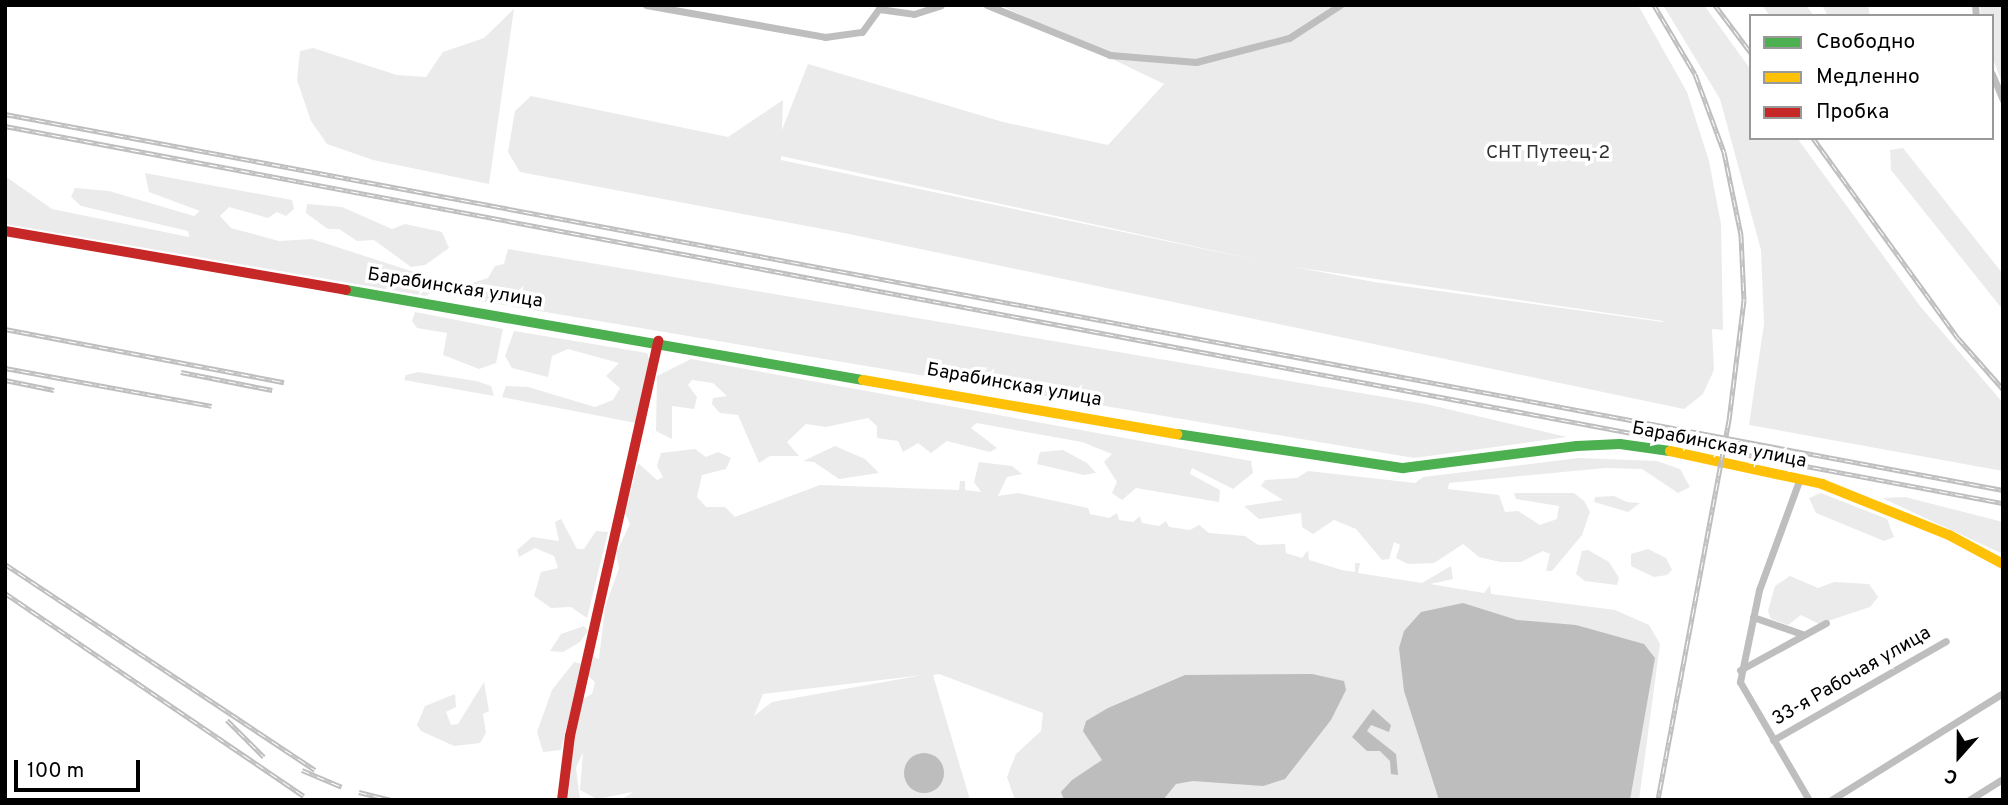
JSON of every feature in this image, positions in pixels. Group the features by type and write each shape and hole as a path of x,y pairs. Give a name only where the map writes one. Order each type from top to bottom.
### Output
{"main road":[{"name":"Барабинская улица","path":"5,231 658,341 1337,462 1422,468 1620,444 1800,478 1919,522 2003,564"},
{"path":"562,800 569,736 658,341"}],"street":[{"path":"646,5 825,37 862,32 879,9 914,14 941,5"},
{"path":"987,5 1110,55 1196,62 1289,38 1340,5"},
{"path":"1994,79 2003,100"},
{"path":"1800,478 1753,617 1740,670 1743,690 1809,800"},
{"path":"1753,617 1802,634"},
{"path":"1740,670 1826,623"},
{"name":"33-я Рабочая улица","path":"1773,740 1946,641"},
{"path":"1831,800 2003,693"},
{"path":"1969,800 2003,779"}],"green space":[{"name":"СНТ Путеец-2","path":"1000,5 1638,5 1687,92 1709,161 1721,224 1723,330 1712,329 1714,370 1703,394 1684,409 844,233 520,172 508,152 515,111 531,96 728,137 783,100 782,130 808,64 1003,122 1108,145 1164,84","holes":["781,156 1266,262 781,160","1294,267 1663,321 1663,322 1374,282"]},
{"path":"1663,5 1704,5 1749,67 1749,140 1798,140 1920,306 2003,403 2003,471 1749,425 1764,324 1761,250 1720,99"},
{"path":"1762,5 1806,5 1813,14 1769,14"},
{"path":"1868,5 1870,14 1827,14 1823,7"},
{"path":"1980,5 2003,5 2003,86 1994,61 1994,14 1981,14"},
{"path":"514,9 489,184 373,160 327,144 311,121 297,80 300,51 313,48 397,75 426,77 443,52 484,38"},
{"path":"1903,148 2003,274 2003,310 1891,170 1890,150"},
{"path":"145,173 292,200 294,209 286,216 277,212 268,218 229,207 220,216 231,228 279,241 312,239 436,279 439,286 426,296 5,224 5,176 52,209 189,237 188,231 81,206 71,197 75,188 109,191 194,216 200,211 149,192"},
{"path":"307,204 342,207 392,229 405,224 442,232 449,248 425,265 411,267 374,240 357,241 339,229 328,229 306,213"},
{"path":"508,249 1426,404 1567,437 1414,458 480,301 468,293 470,284 488,278 495,266 504,264"},
{"path":"415,312 503,329 496,363 479,369 443,355 447,333 417,328 412,321"},
{"path":"514,331 647,353 650,362 636,423 502,397 506,386 528,387 595,407 613,400 620,388 606,376 619,363 568,349 552,356 548,377 512,368 505,356"},
{"path":"691,359 1251,461 1253,473 1233,489 1192,468 1190,474 1220,490 1219,502 1136,488 1122,500 1112,493 1117,482 1104,462 1112,454 1082,442 976,423 971,428 997,448 990,452 947,441 931,453 918,443 903,452 898,441 877,438 877,426 868,418 826,427 806,424 787,442 799,456 770,456 759,463 738,415 720,413 712,404 713,398 727,396 713,383 692,380 688,385 697,397 694,409 672,406 672,439 656,431 657,376"},
{"path":"418,372 476,381 491,386 494,396 404,380 406,375"},
{"path":"835,446 865,459 879,473 839,479 814,462 803,461"},
{"path":"695,449 706,457 718,452 731,458 726,469 702,475 697,497 706,507 725,507 735,517 820,485 959,490 960,481 965,481 965,490 981,492 974,482 979,462 1012,466 1022,474 1007,477 998,496 1018,493 1088,508 1090,514 1109,518 1117,513 1119,520 1133,522 1140,516 1142,523 1159,526 1166,521 1169,527 1190,530 1199,525 1209,533 1245,536 1258,545 1285,544 1286,553 1302,558 1308,550 1309,560 1342,570 1355,572 1355,563 1360,563 1358,573 1422,583 1451,566 1453,579 1430,584 1484,593 1490,585 1491,594 1615,610 1649,625 1660,644 1639,800 1015,800 1007,777 1016,754 1041,731 1043,713 939,674 933,675 970,800 621,800 633,792 597,799 580,790 583,752 576,768 580,800 568,800 575,729 581,700 592,694 595,682 588,676 593,657 599,659 605,607 619,568 616,553 630,524 625,513 638,463 657,480 663,477 657,466 661,453","holes":["923,675 772,702 754,716 763,694"]},
{"path":"1063,450 1087,463 1096,473 1084,475 1037,464 1040,452"},
{"path":"1579,458 1657,461 1680,469 1690,487 1678,493 1642,469 1605,468 1449,483 1448,489 1499,495 1505,512 1518,511 1540,525 1557,519 1559,506 1516,499 1514,493 1574,493 1584,501 1590,512 1582,535 1552,571 1546,571 1550,554 1543,551 1521,562 1500,562 1479,557 1463,544 1434,563 1408,564 1396,558 1400,545 1394,542 1389,559 1382,560 1356,529 1334,520 1313,534 1302,527 1301,513 1259,519 1244,506 1283,500 1261,486 1265,480 1297,478 1308,471 1415,483 1423,477"},
{"path":"1821,493 1887,519 1894,537 1884,541 1816,513 1809,498"},
{"path":"1614,496 1627,502 1640,503 1628,512 1594,502 1595,497"},
{"path":"1905,497 2003,522 2003,554 1882,498"},
{"path":"561,519 577,549 584,549 596,531 608,532 587,618 571,607 551,608 534,596 541,572 558,568 554,556 535,548 519,557 517,550 532,537 559,541 555,522"},
{"path":"1648,549 1666,558 1672,570 1667,575 1654,577 1631,566 1631,554"},
{"path":"1588,550 1609,562 1619,578 1617,585 1585,581 1576,574 1582,551"},
{"path":"1790,576 1818,588 1834,582 1869,584 1878,597 1870,607 1819,624 1801,615 1788,625 1771,619 1768,611 1775,586"},
{"path":"584,626 588,631 580,642 563,652 550,651 561,634"},
{"path":"574,662 582,664 561,750 543,752 537,732 552,690"},
{"path":"484,682 489,711 483,714 486,733 480,743 454,746 421,731 417,725 425,706 455,694 456,707 446,712 451,725 458,724"}],"shaded area":[{"path":"1463,603 1517,620 1576,625 1644,644 1655,658 1630,800 1439,800 1404,691 1399,648 1404,631 1421,612"},
{"path":"1312,674 1344,681 1346,690 1331,720 1285,779 1263,786 1193,781 1176,784 1163,800 1064,800 1061,792 1072,780 1102,760 1083,731 1086,721 1108,708 1185,675"},
{"path":"1373,709 1391,725 1389,732 1371,725 1367,731 1396,754 1398,775 1391,774 1390,761 1380,751 1367,751 1352,737"},
{"path":"924,753 938,759 944,773 938,787 924,793 910,787 904,773 910,759"}],"railway":[{"path":"1654,5 1695,74 1724,152 1741,235 1744,300 1729,420 1658,800"},
{"path":"1715,5 1749,50"},
{"path":"5,114 2003,490"},
{"path":"5,126 2003,503"},
{"path":"1814,140 1958,338 2003,389"},
{"path":"5,329 284,382"},
{"path":"5,368 212,406"},
{"path":"181,372 272,390"},
{"path":"5,380 54,390"},
{"path":"5,564 315,770"},
{"path":"5,593 304,796"},
{"path":"227,720 264,757"},
{"path":"302,770 342,787"},
{"path":"359,792 392,800"}],"traffic: fast":[{"path":"346,290 863,380"},
{"path":"1177,434 1403,468 1577,446 1620,444 1670,451"}],"traffic: slow":[{"path":"863,380 1177,434"},
{"path":"1670,451 1822,484 1949,535 2003,564"}],"traffic: jam":[{"path":"5,231 346,290"},
{"path":"562,800 570,736 658,341"}]}
